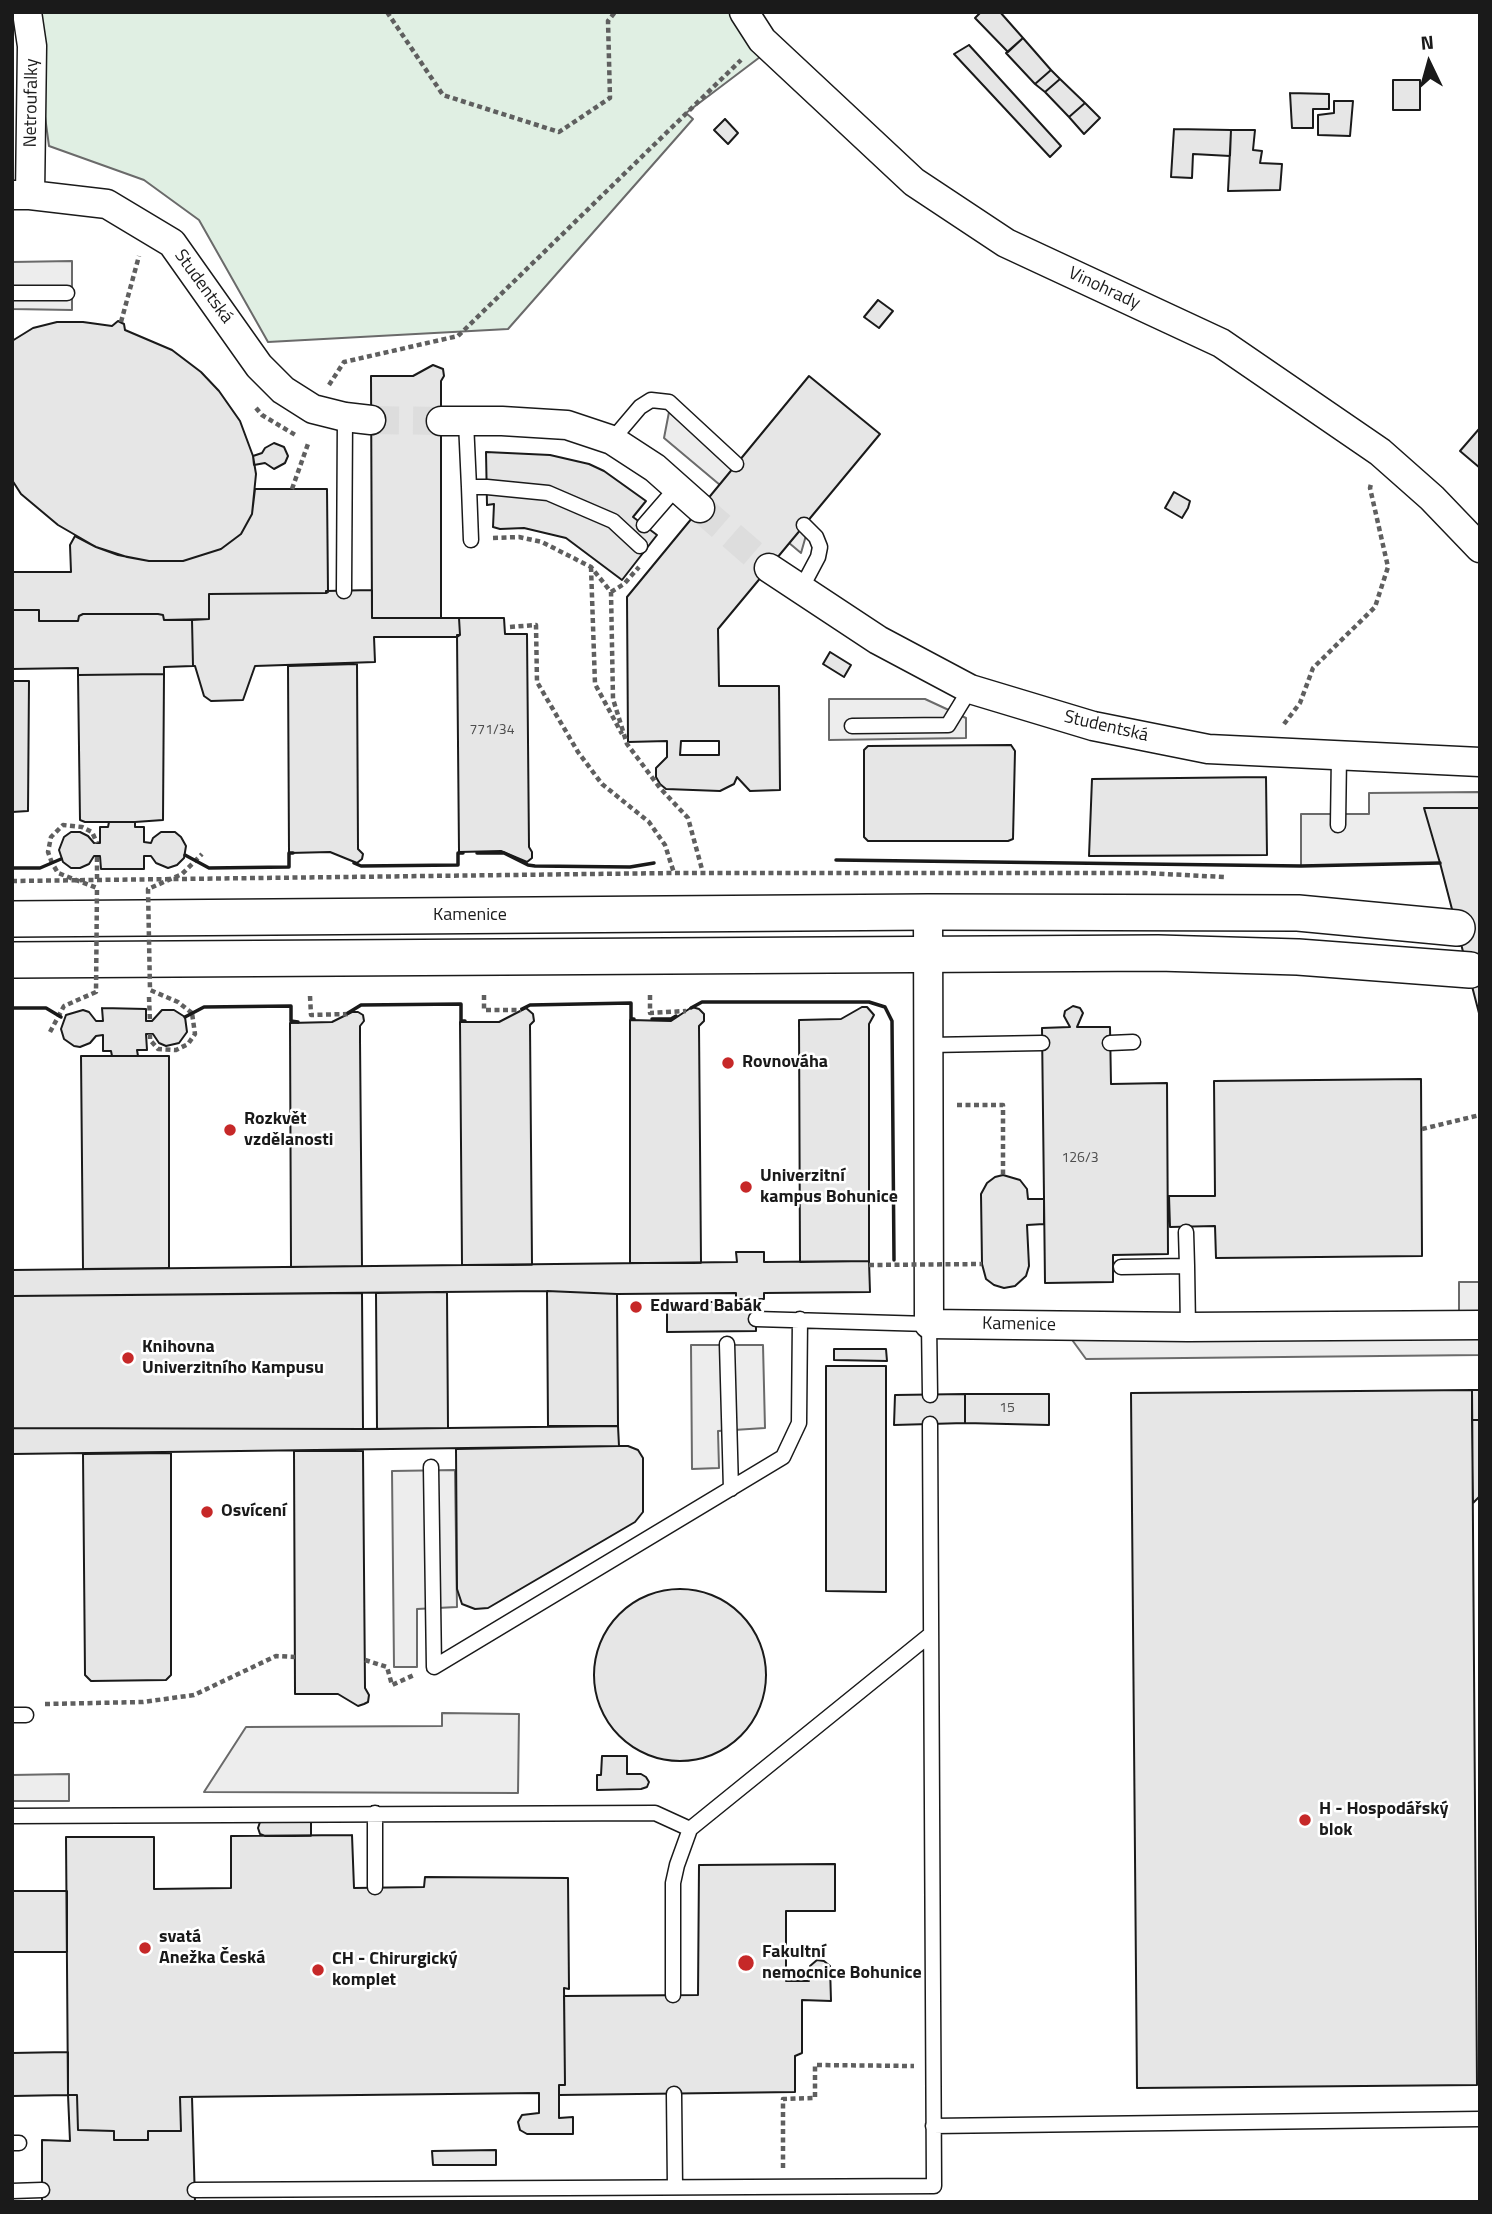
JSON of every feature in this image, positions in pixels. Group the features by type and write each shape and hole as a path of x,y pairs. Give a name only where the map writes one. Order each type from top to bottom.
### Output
{"street":[{"name":"Netroufalky","path":"21,195 33,46 27,12"},
{"name":"Vinohrady","path":"744,12 762,40 914,182 1006,243 1221,343 1380,452 1432,498 1480,548"},
{"name":"Studentská","path":"21,195 107,204 172,243 259,366 283,390 313,409 358,419"},
{"path":"454,421 567,425 612,439 655,468 700,508"},
{"name":"Studentská","path":"769,568 878,640 970,689 1093,726 1208,749 1480,762"},
{"path":"928,912 929,1324"},
{"name":"Kamenice","path":"12,919 928,912 1298,913 1457,928"},
{"path":"12,960 1158,953 1260,956 1470,970"},
{"name":"Kamenice","path":"929,1324 1188,1327 1480,1325"}],"lane":[{"path":"12,293 68,293"},
{"path":"612,439 640,407 651,400 669,402 736,464"},
{"path":"344,591 358,419"},
{"path":"454,421 469,487 471,540"},
{"path":"469,487 548,493 613,521 640,546"},
{"path":"643,525 677,488"},
{"path":"801,589 818,557 820,547 816,537 804,525"},
{"path":"852,726 948,725 970,689"},
{"path":"1338,825 1339,756"},
{"path":"1110,1043 1133,1042"},
{"path":"929,1045 1042,1043"},
{"path":"1186,1232 1188,1327"},
{"path":"1121,1267 1187,1266"},
{"path":"756,1319 929,1324 930,1395"},
{"path":"431,1467 434,1667 783,1457 799,1423 800,1319"},
{"path":"727,1344 731,1489"},
{"path":"930,1424 934,2202"},
{"path":"673,1995 673,1883 690,1829 931,1634"},
{"path":"375,1813 376,1887"},
{"path":"12,1815 655,1813 690,1829"},
{"path":"674,2094 675,2187"},
{"path":"933,2126 1480,2119"},
{"path":"195,2190 934,2186"},
{"path":"12,2191 42,2190"}],"path":[{"path":"387,12 443,95 559,132 610,98 608,21 615,12"},
{"path":"313,409 344,362 458,336 762,40"},
{"path":"121,322 147,228"},
{"path":"292,489 309,441"},
{"path":"1262,752 1300,703 1313,668 1375,607 1388,567 1370,488 1380,452"},
{"path":"471,540 519,537 542,542 591,567 611,592 613,699 627,744"},
{"path":"591,567 595,684 627,744 660,788 688,818 703,873"},
{"path":"611,592 624,584 635,572"},
{"path":"510,627 536,625 537,682 578,752 602,784 649,822 666,845 674,873"},
{"path":"50,1032 64,1006 96,992 97,966 97,888 58,873 48,852 51,837 63,825 82,827 92,832 97,843"},
{"path":"150,1034 150,1041 158,1049 176,1050 188,1044 195,1034 192,1013 178,1002 150,990 148,889 182,874 202,853"},
{"path":"97,856 97,881"},
{"path":"12,881 674,873 1145,873 1227,877"},
{"path":"484,995 484,1010 521,1010"},
{"path":"650,995 650,1013 687,1012"},
{"path":"310,996 311,1015 348,1014"},
{"path":"149,997 150,1021"},
{"path":"928,1105 1003,1105 1003,1175"},
{"path":"1422,1129 1480,1115"},
{"path":"869,1265 982,1264"},
{"path":"19,1715 44,1704 142,1702 194,1695 276,1657 295,1657"},
{"path":"365,1660 387,1667 392,1685"},
{"path":"783,2186 783,2099 815,2098 815,2065 933,2067"}],"green space":[{"path":"35,12 729,12 764,54 686,113 693,119 508,329 268,342 199,220 144,180 49,146 38,65"}],"shaded area":[{"path":"72,261 72,310 12,309 12,262"},
{"path":"669,412 807,532 801,553 664,438"},
{"path":"829,699 925,699 966,718 966,738 829,740"},
{"path":"1480,792 1480,862 1301,866 1301,814 1369,814 1369,793"},
{"path":"1459,1282 1480,1282 1480,1355 1086,1359 1062,1326 1459,1325"},
{"path":"691,1345 763,1345 765,1428 718,1431 719,1468 692,1469"},
{"path":"455,1470 457,1607 417,1609 417,1667 394,1667 392,1471"},
{"path":"442,1713 519,1714 518,1793 204,1792 246,1727 442,1726"},
{"path":"69,1774 69,1801 12,1801 12,1775"}],"building":[{"path":"981,12 1000,12 1023,38 1008,52 975,18"},
{"path":"1023,38 1051,70 1035,84 1006,53"},
{"path":"969,45 1061,146 1050,157 954,54"},
{"path":"1051,70 1060,79 1045,92 1035,84"},
{"path":"1060,79 1085,103 1069,117 1045,92"},
{"path":"1393,80 1420,80 1420,110 1393,110"},
{"path":"1290,93 1329,94 1329,109 1313,109 1313,128 1292,128"},
{"path":"1334,101 1353,101 1350,136 1318,135 1318,115 1334,113"},
{"path":"1085,103 1100,118 1084,134 1069,117"},
{"path":"725,119 738,133 728,144 714,130"},
{"path":"1174,129 1231,130 1230,156 1193,154 1192,178 1171,177"},
{"path":"1231,130 1255,130 1253,150 1262,151 1260,163 1282,164 1280,190 1228,191"},
{"path":"878,300 893,311 879,328 864,317"},
{"path":"118,321 124,324 125,330 172,350 201,372 219,391 240,421 253,456 256,474 252,514 241,534 221,549 183,561 149,561 118,555 96,547 58,525 21,494 12,480 12,341 33,328 57,322 112,326"},
{"path":"433,365 443,369 444,376 441,381 441,618 372,618 371,376 413,376"},
{"path":"809,376 880,434 718,629 719,686 779,686 780,790 750,791 737,777 734,784 720,791 666,789 660,784 656,777 656,768 667,757 667,741 628,742 627,597","holes":["681,741 719,741 719,755 680,755"]},
{"path":"1480,430 1480,468 1460,451"},
{"path":"274,443 284,447 288,456 285,463 274,469 265,463 254,465 253,456 262,453"},
{"path":"486,452 550,455 589,464 604,471 646,501 633,517 657,535 622,580 566,538 524,528 493,527 494,504 487,505"},
{"path":"255,489 327,489 328,592 209,594 209,619 164,620 163,615 158,614 83,614 78,621 39,621 39,610 12,610 12,572 71,572 70,545 75,536 96,547 149,561 183,561 221,549 241,534 252,514"},
{"path":"1174,492 1190,501 1182,518 1165,508"},
{"path":"372,590 372,618 459,618 460,635 374,637 375,662 255,666 243,700 211,701 204,696 193,666 192,620 209,619 209,594"},
{"path":"12,610 39,610 39,621 78,621 83,614 158,614 163,615 164,620 192,620 193,666 164,667 164,674 78,675 78,668 12,669"},
{"path":"459,618 504,618 505,634 527,634 529,847 532,858 527,862 501,851 459,852"},
{"path":"830,652 851,665 844,677 823,664"},
{"path":"357,664 358,849 363,854 362,859 357,863 330,852 289,853 288,666"},
{"path":"164,674 163,820 80,820 78,675"},
{"path":"12,681 29,681 28,811 12,812"},
{"path":"1011,745 1015,751 1013,839 868,841 864,837 864,750 868,746"},
{"path":"1266,777 1267,855 1089,856 1092,779"},
{"path":"1424,808 1480,808 1480,1017 1440,863"},
{"path":"109,822 135,822 135,827 144,827 144,842 151,843 161,832 175,832 186,846 184,858 177,865 168,868 156,863 151,856 144,856 144,869 101,869 100,856 94,856 89,864 80,868 71,868 63,862 59,850 64,837 71,832 80,832 94,843 100,843 100,827 108,827"},
{"path":"1073,1006 1080,1008 1083,1013 1077,1027 1110,1027 1111,1084 1167,1083 1168,1254 1113,1255 1113,1282 1045,1283 1042,1028 1070,1027 1064,1016 1065,1011"},
{"path":"692,1007 704,1014 704,1021 699,1026 701,1263 630,1263 630,1020 671,1021"},
{"path":"867,1007 874,1015 869,1024 869,1261 800,1262 799,1020 841,1019"},
{"path":"102,1008 146,1009 146,1021 152,1021 162,1010 174,1010 185,1017 187,1032 179,1043 166,1046 159,1043 153,1034 146,1034 147,1050 137,1050 138,1056 112,1056 111,1051 103,1051 103,1035 96,1036 90,1043 80,1047 64,1039 61,1029 66,1015 83,1010 89,1012 96,1021 103,1021"},
{"path":"526,1008 533,1014 534,1021 530,1025 532,1265 462,1265 460,1022 499,1022"},
{"path":"352,1012 363,1015 364,1021 360,1026 362,1266 291,1267 290,1023 332,1022"},
{"path":"81,1056 169,1056 169,1268 83,1269"},
{"path":"1421,1079 1422,1256 1216,1258 1215,1226 1170,1227 1169,1196 1215,1196 1214,1081"},
{"path":"1003,1175 1020,1180 1027,1189 1028,1199 1044,1199 1044,1224 1027,1225 1029,1266 1026,1276 1015,1286 1004,1288 986,1279 982,1264 981,1194 987,1183"},
{"path":"736,1252 764,1252 764,1262 869,1261 870,1292 764,1293 764,1299 736,1299 736,1293 617,1294 547,1291 12,1296 12,1270 737,1262"},
{"path":"547,1291 617,1294 618,1426 548,1426"},
{"path":"447,1292 448,1428 377,1429 376,1293"},
{"path":"362,1293 363,1429 12,1428 12,1296"},
{"path":"667,1302 756,1302 756,1331 667,1332"},
{"path":"834,1349 886,1349 887,1361 834,1360"},
{"path":"826,1366 886,1366 886,1592 826,1591"},
{"name":"H - Hospodářský blok","path":"1472,1390 1477,2085 1137,2088 1131,1393"},
{"path":"1472,1390 1480,1390 1480,1420 1472,1420"},
{"path":"965,1394 1049,1394 1049,1425 965,1423"},
{"path":"965,1394 965,1423 894,1425 895,1395"},
{"path":"1472,1420 1480,1420 1480,1496 1473,1503"},
{"path":"618,1426 619,1446 12,1454 12,1428 363,1429"},
{"path":"628,1446 638,1450 643,1458 643,1512 635,1522 488,1608 475,1609 462,1604 457,1589 456,1449"},
{"path":"294,1451 363,1451 365,1688 369,1695 368,1702 358,1706 338,1694 295,1694"},
{"path":"171,1453 171,1675 166,1680 91,1681 85,1675 83,1454"},
{"path":"680,1589 713,1596 741,1614 759,1642 766,1675 759,1708 741,1736 713,1754 680,1761 647,1754 619,1736 601,1708 594,1675 601,1642 619,1614 647,1596"},
{"path":"602,1756 627,1756 627,1774 641,1774 646,1777 649,1782 647,1787 597,1790 597,1775 601,1775"},
{"path":"265,1819 311,1819 311,1836 265,1836 260,1834 258,1828 260,1822"},
{"name":"CH - Chirurgický komplet","path":"352,1835 354,1888 424,1887 425,1877 568,1878 569,1989 564,1988 565,2085 559,2085 559,2118 573,2117 573,2134 527,2134 520,2130 518,2122 522,2115 539,2113 539,2093 180,2097 181,2131 148,2131 148,2140 114,2140 114,2131 78,2130 77,2095 68,2095 66,1837 154,1837 154,1889 231,1888 231,1836"},
{"path":"835,1864 835,1911 786,1911 786,1981 809,1981 810,1966 817,1960 830,1966 831,2001 802,2000 802,2053 795,2056 795,2092 559,2095 559,2085 565,2085 564,1996 698,1995 699,1865"},
{"path":"12,1891 67,1891 67,1952 12,1952"},
{"path":"68,2052 68,2095 12,2096 12,2053"},
{"path":"68,2095 77,2095 78,2130 114,2131 114,2140 148,2140 148,2131 181,2131 180,2097 192,2097 195,2202 42,2202 42,2140 70,2141"},
{"path":"496,2150 496,2165 433,2165 432,2151"}],"tunnel":[{"path":"371,420 441,421"},
{"path":"700,508 769,568"}],"wall":[{"path":"185,855 209,868 289,867 289,853 293,853"},
{"path":"354,863 361,866 458,865 458,853 463,853"},
{"path":"477,853 504,853 535,866 630,867 654,863"},
{"path":"12,868 40,868 61,859"},
{"path":"836,860 1301,866 1440,863"},
{"path":"691,1008 702,1002 869,1002 885,1007 892,1021 894,1260"},
{"path":"522,1009 530,1005 631,1003 631,1019 634,1019"},
{"path":"348,1013 361,1005 461,1004 461,1021 465,1021"},
{"path":"185,1017 204,1007 291,1006 291,1021 298,1022"},
{"path":"12,1008 46,1008 61,1017"},
{"path":"652,1019 671,1019 676,1016"}],"place":[{"name":"Rovnováha","path":"728,1063"},
{"name":"Rozkvět vzdělanosti","path":"230,1130"},
{"name":"Univerzitní kampus Bohunice","path":"746,1187"},
{"name":"Edward Babák","path":"636,1307"},
{"name":"Knihovna Univerzitního Kampusu","path":"128,1358"},
{"name":"Osvícení","path":"207,1512"},
{"name":"H - Hospodářský blok","path":"1305,1820"},
{"name":"svatá Anežka Česká","path":"145,1948"},
{"name":"Fakultní nemocnice Bohunice","path":"746,1963"},
{"name":"CH - Chirurgický komplet","path":"318,1970"}]}
